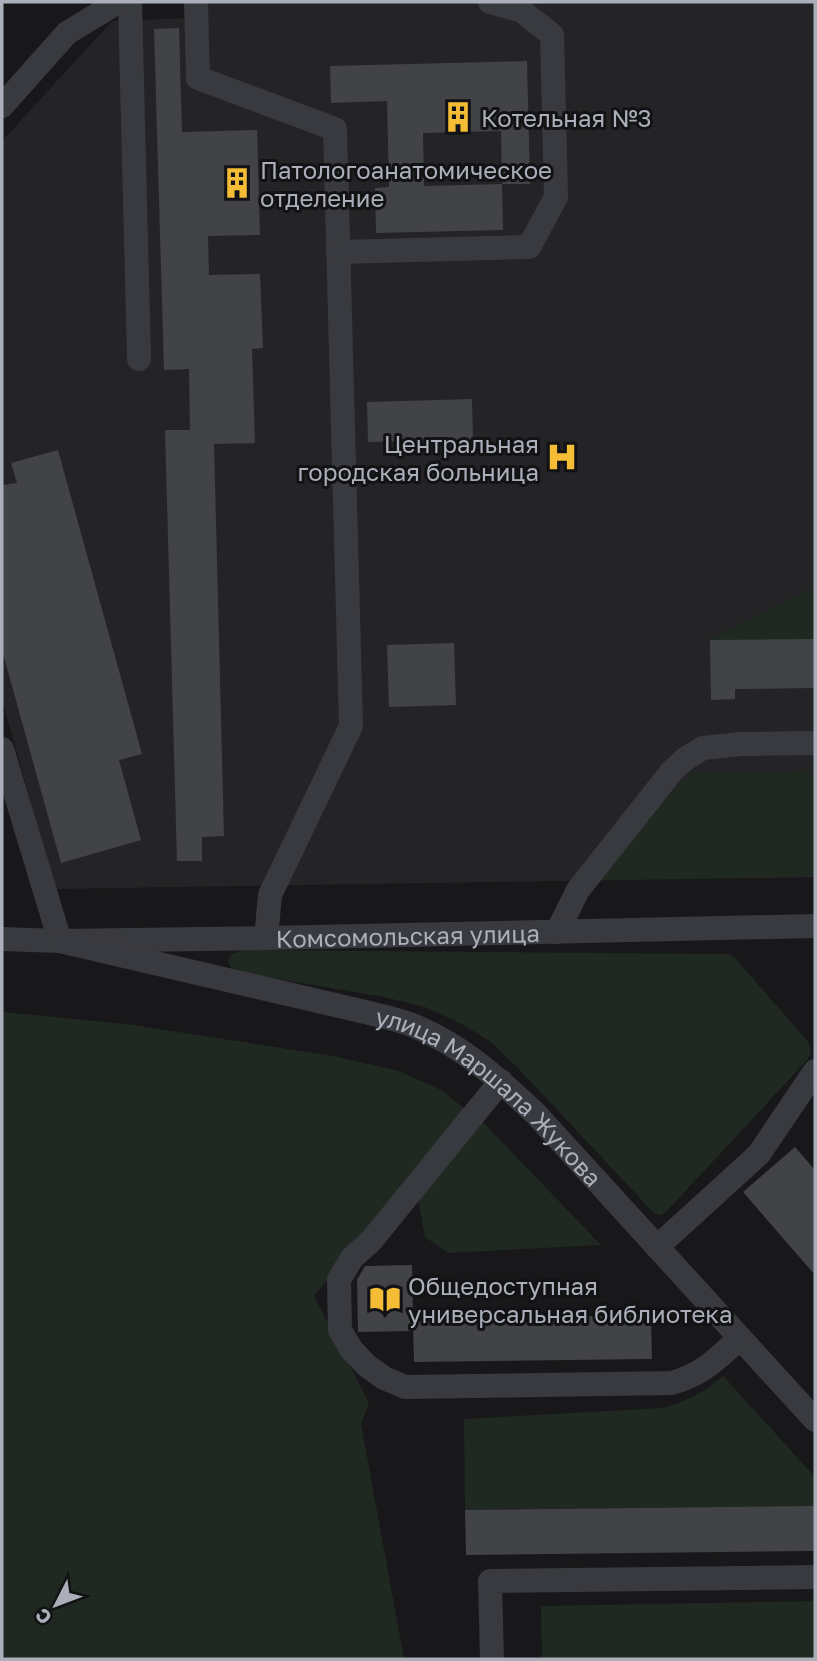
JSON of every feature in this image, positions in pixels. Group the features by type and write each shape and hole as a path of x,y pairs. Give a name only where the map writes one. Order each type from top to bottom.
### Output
{"street":[{"path":"2,106 67,33 118,2"},
{"path":"130,2 139,359"},
{"path":"196,2 198,78 335,129 351,726 270,895 266,938"},
{"path":"338,252 529,247 556,197 552,35 522,11 490,2"},
{"path":"557,932 578,890 672,771 685,759 703,748 741,744 815,743"},
{"path":"2,749 60,942"},
{"name":"Комсомольская улица","path":"2,939 60,942 815,926"},
{"name":"улица Маршала Жукова","path":"60,942 410,1024 463,1051 535,1113 815,1420"},
{"path":"657,1247 760,1154 815,1071"},
{"path":"501,1081 371,1241 352,1258 339,1280 340,1330 351,1349 366,1365 384,1378 405,1387 672,1383 704,1370 740,1338"},
{"path":"492,1659 490,1581 815,1577"}],"shaded area":[{"name":"Центральная городская больница","path":"188,2 815,2 815,877 55,889 2,699 2,141 112,21 188,18"},
{"path":"815,585 815,639 711,640"},
{"path":"815,770 815,877 600,880 678,785 692,773"},
{"path":"242,950 731,955 808,1042 811,1051 808,1059 665,1213 660,1215 654,1213 518,1068 492,1043 464,1025 425,1007 384,997 237,972 228,960 232,954"},
{"path":"2,1012 126,1024 333,1056 399,1071 441,1090 465,1109 314,1296 369,1403 361,1424 404,1659 2,1659"},
{"path":"481,1120 601,1245 448,1253 425,1237 418,1198"},
{"path":"723,1376 815,1477 815,1506 465,1510 464,1419 662,1408 694,1396"},
{"path":"815,1601 815,1659 542,1659 541,1606"}],"building":[{"path":"179,28 182,132 257,130 260,235 208,236 209,275 260,274 263,348 252,349 255,443 214,444 224,836 202,837 202,861 177,861 165,430 190,430 189,369 164,370 154,29"},
{"name":"Котельная №3","path":"527,61 530,184 502,184 503,230 376,233 375,188 389,187 387,101 331,103 330,66","holes":["501,131 502,184 424,186 423,133"]},
{"path":"472,399 473,440 368,442 367,402"},
{"path":"58,450 142,754 119,760 141,840 61,863 2,650 2,485 17,483 11,463"},
{"path":"815,639 815,688 735,689 735,699 711,700 710,640"},
{"path":"454,643 456,705 389,707 387,645"},
{"path":"795,1147 815,1170 815,1275 743,1192"},
{"path":"412,1265 413,1319 651,1315 652,1359 414,1362 413,1326 413,1331 358,1332 357,1280 365,1266"},
{"path":"815,1506 815,1551 466,1555 465,1510"}],"place":[{"name":"Котельная №3","path":"458,117"},
{"name":"Патологоанатомическое отделение","path":"237,183"},
{"name":"Центральная городская больница","path":"562,457"},
{"name":"Общедоступная универсальная библиотека","path":"385,1299"}]}
